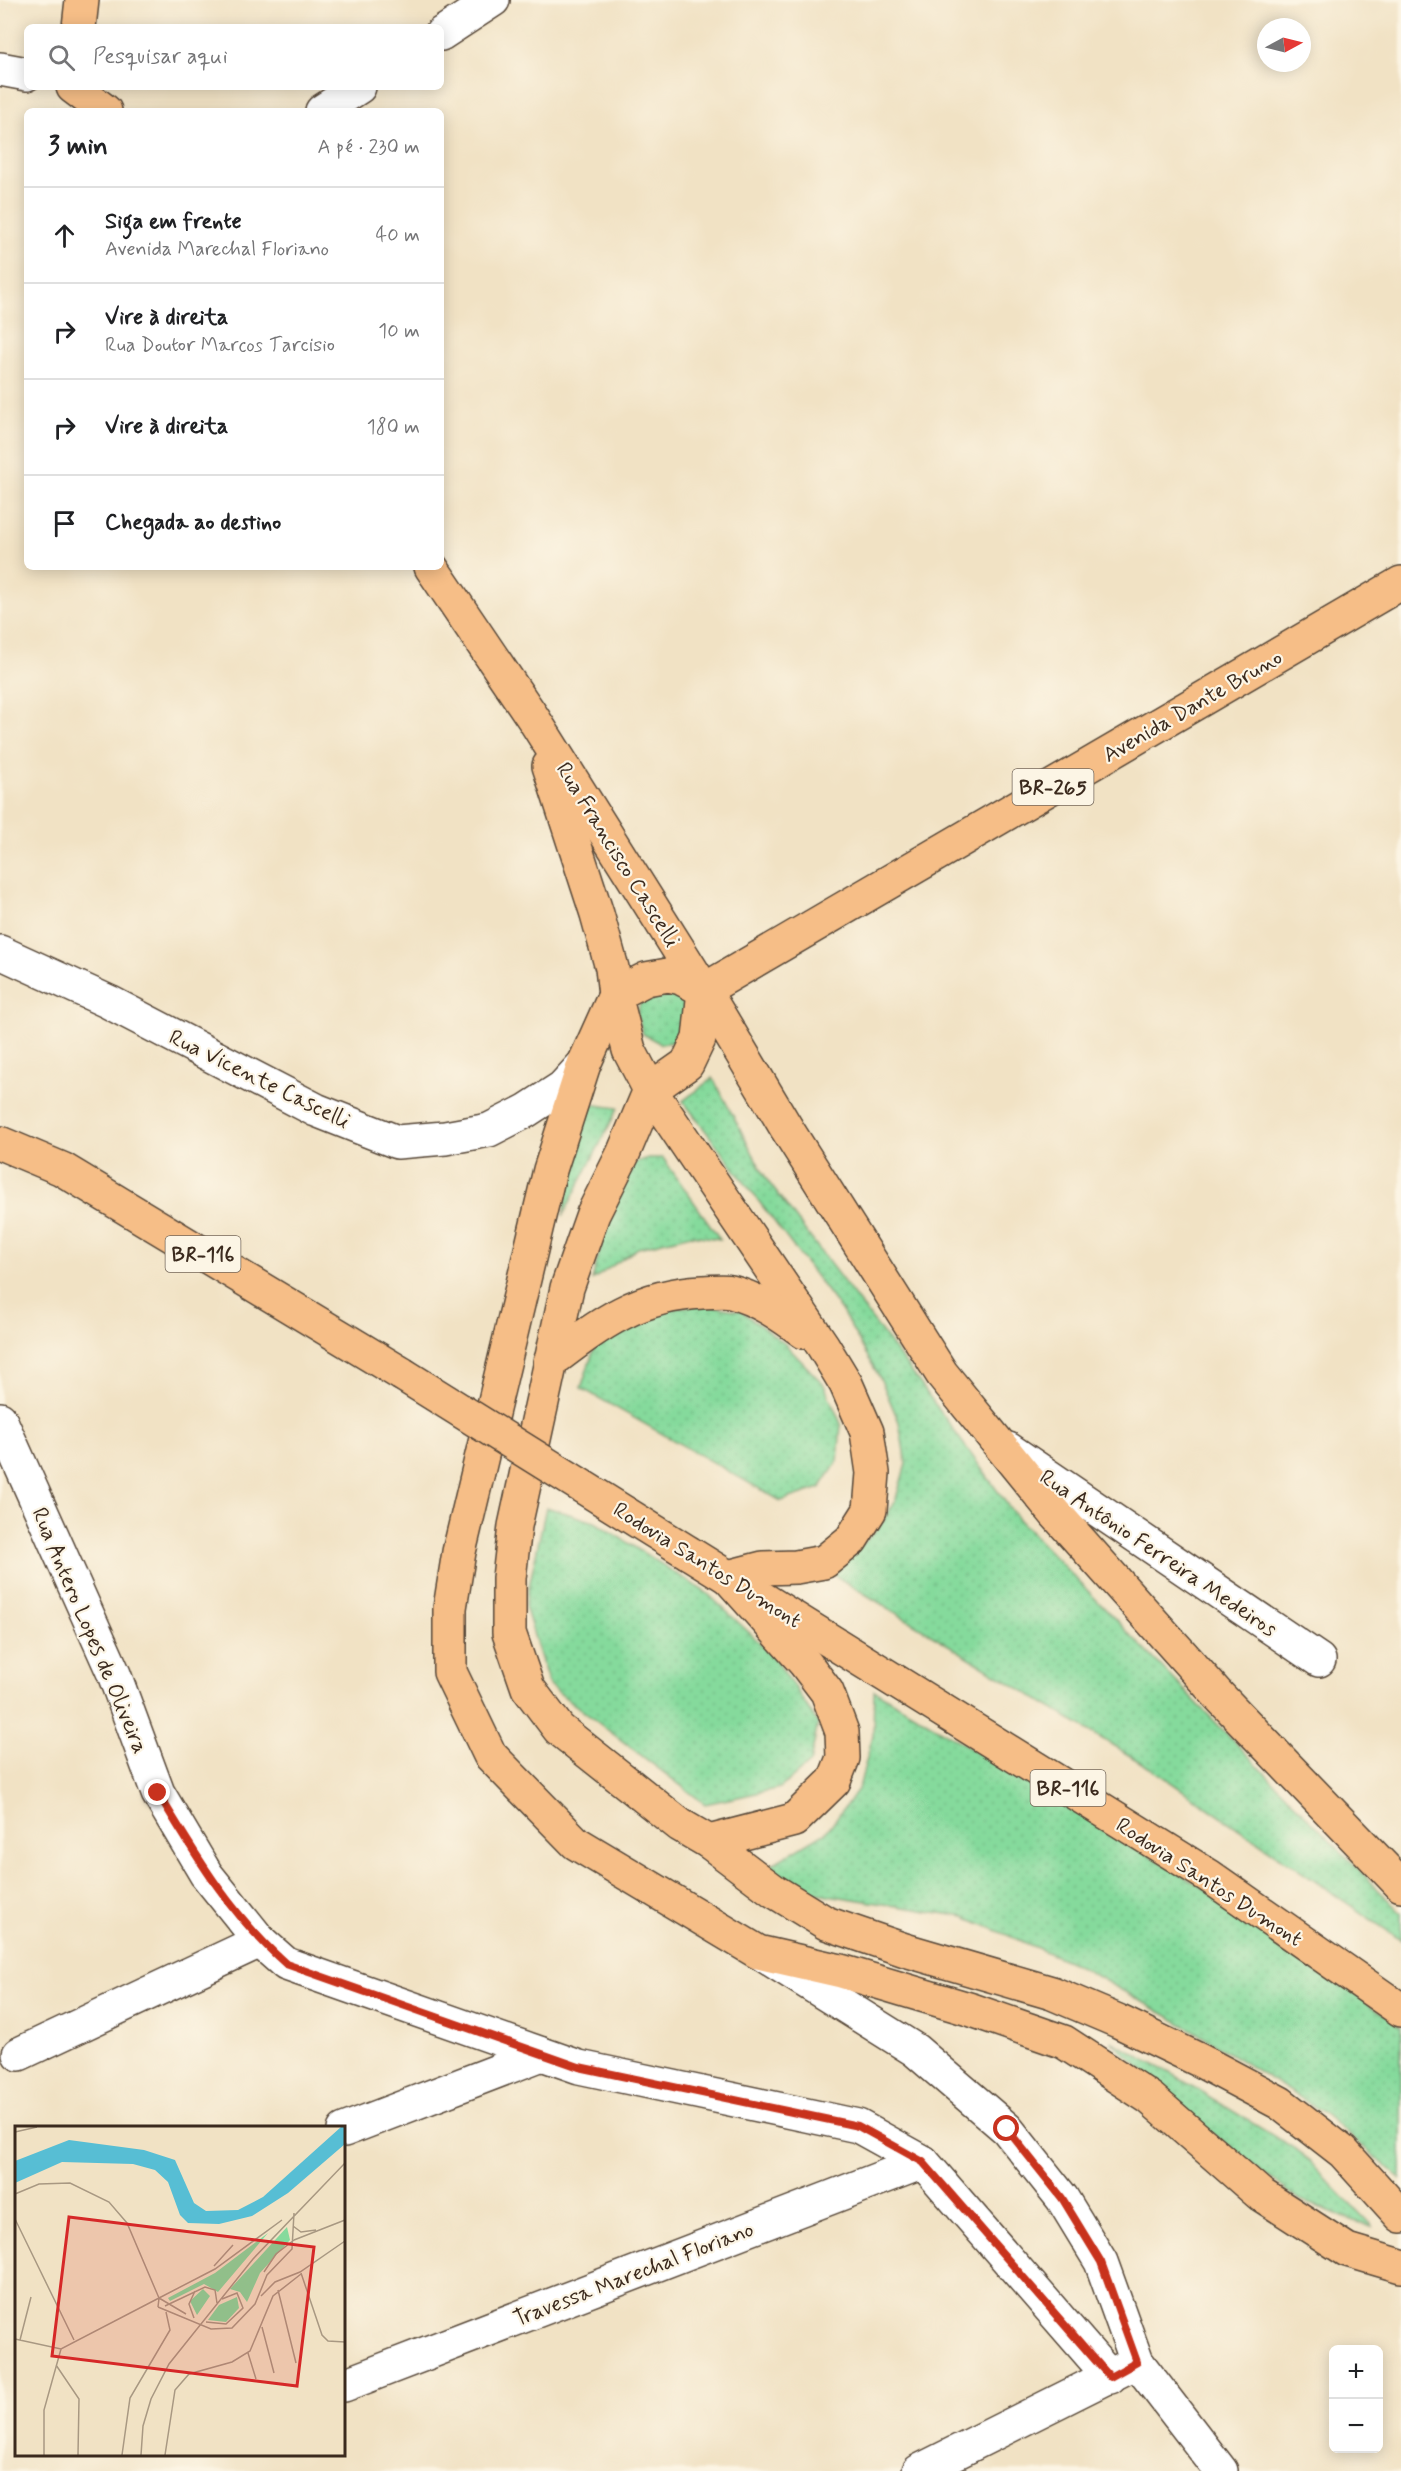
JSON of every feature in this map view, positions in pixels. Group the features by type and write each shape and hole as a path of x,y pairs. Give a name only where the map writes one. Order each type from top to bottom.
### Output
{"main road":[{"path":"79,24 82,0"},
{"path":"77,90 101,108"},
{"name":"Rua Francisco Cascelli","path":"433,570 533,718 704,990 787,1129 942,1374 1055,1513 1219,1696 1401,1885"},
{"name":"Avenida Dante Bruno","path":"704,990 1401,583"},
{"name":"Rua Francisco Cascelli","path":"533,718 597,914 612,968 615,995 629,1050 650,1090 823,1346 846,1384 867,1432 873,1473 870,1510 851,1540 824,1562 796,1567 763,1568 728,1577"},
{"path":"1401,2216 1343,2152 1280,2103 1199,2060 1118,2021 1052,1993 905,1950 826,1923 774,1891 709,1842 680,1825 611,1772 559,1729 528,1688 509,1633 509,1578 515,1526 567,1288 593,1214 623,1154 650,1090 687,1064 699,1039 704,990 681,978 668,975 646,979 615,995 584,1064 550,1170 459,1552 450,1608 450,1672 490,1755 576,1843 758,1952 841,1971 972,2010 1064,2042 1150,2098 1260,2194 1347,2250 1401,2266"},
{"name":"Rodovia Santos Dumont","path":"0,1143 62,1169 402,1374 1209,1876 1401,2010"},
{"path":"550,1362 602,1323 643,1303 680,1293 729,1291 772,1308 823,1346"},
{"path":"709,1842 794,1820 834,1781 843,1758 842,1732 827,1692 728,1577"}],"street":[{"path":"444,31 493,0"},
{"path":"0,69 24,73"},
{"path":"327,108 354,90"},
{"name":"Rua Vicente Cascelli","path":"0,952 109,1002 316,1110 397,1142 445,1138 489,1130 526,1111 563,1087 584,1064"},
{"name":"Rua Antero Lopes de Oliveira","path":"0,1419 114,1674 158,1793 206,1874 260,1941 286,1964 579,2067 858,2126 923,2162 1124,2369"},
{"name":"Rua Antônio Ferreira Medeiros","path":"999,1443 1319,1660"},
{"path":"19,2054 260,1941"},
{"path":"758,1952 915,2049 1007,2129 1062,2198 1101,2262 1124,2369 1221,2471"},
{"path":"345,2130 542,2054"},
{"name":"Travessa Marechal Floriano","path":"345,2385 923,2162"},
{"path":"919,2471 1124,2369"}],"green space":[{"path":"667,984 695,1006 681,1041 661,1044 643,1034 637,1014 642,996"},
{"path":"713,1078 767,1180 919,1382 1017,1518 1401,1913 1401,1940 1150,1768 834,1575 879,1527 895,1502 906,1464 899,1422 881,1380 841,1310 683,1101"},
{"path":"582,1103 618,1108 563,1216"},
{"path":"648,1158 663,1158 720,1239 691,1235 638,1248 592,1280 610,1210 633,1163"},
{"path":"705,1305 741,1311 784,1343 824,1385 841,1424 838,1461 820,1488 781,1501 581,1388 595,1346 662,1309"},
{"path":"546,1507 595,1522 707,1593 772,1654 818,1723 810,1763 780,1788 705,1804 549,1685 525,1606"},
{"path":"874,1690 1242,1911 1401,2027 1401,2179 1320,2110 1189,2028 1077,1965 965,1917 797,1890 766,1868 826,1832 859,1788 873,1735"},
{"path":"1111,2041 1177,2077 1300,2152 1373,2228 1298,2199 1196,2121"}],"route":[{"path":"158,1793 206,1874 260,1941 286,1964 579,2067 858,2126 923,2162 1110,2377 1137,2362 1101,2262 1062,2198 1007,2129"}]}
